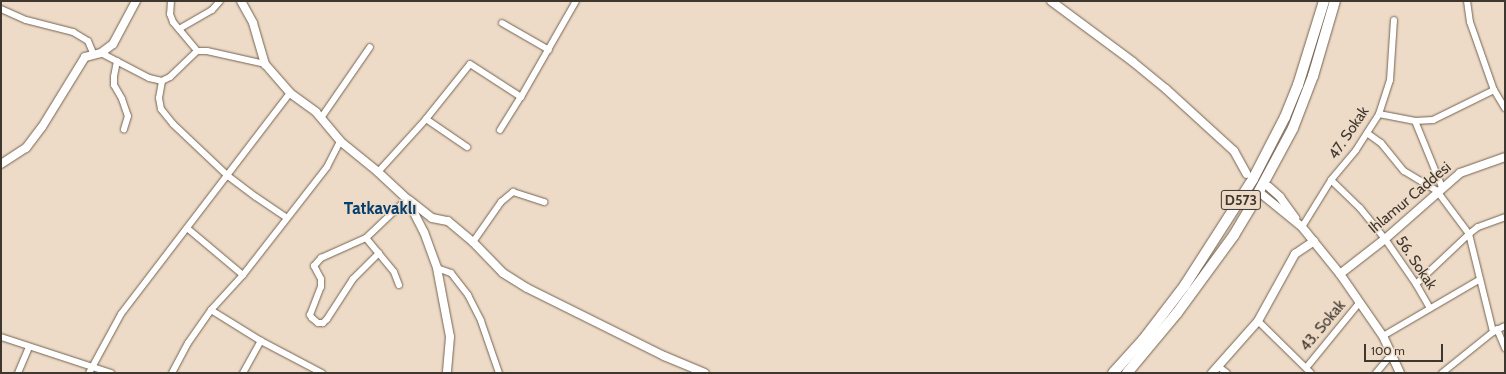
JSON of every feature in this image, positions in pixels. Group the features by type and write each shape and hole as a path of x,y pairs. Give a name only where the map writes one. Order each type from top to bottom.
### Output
{"highway":[{"name":"D573","path":"1113,373 1144,340 1185,285 1253,179 1285,117 1298,85 1324,1"},
{"name":"D573","path":"1127,373 1177,313 1210,269 1234,234 1259,192 1293,128 1313,76 1335,1"}],"street":[{"path":"1,164 26,148 42,127 86,57 98,54 113,44 136,1"},
{"path":"171,1 170,14 173,22 197,51"},
{"path":"179,29 212,10 220,1"},
{"path":"241,1 252,23 265,64 290,93 322,118 340,141 378,172 407,199 432,218 448,221 473,242 504,273 528,288 664,356 705,373"},
{"path":"500,130 549,50 576,1"},
{"path":"1051,1 1133,62 1166,89 1234,151 1247,174"},
{"path":"1467,1 1470,22 1494,90 1505,108"},
{"path":"1,9 26,20 73,32 88,42 98,54 117,61 149,78 162,81 170,77 197,51 207,51 265,64"},
{"name":"47. Sokak","path":"1302,226 1331,180 1356,150 1378,114 1390,80 1394,20"},
{"path":"502,23 549,50"},
{"path":"322,118 370,47"},
{"path":"117,61 114,85 122,99 128,116 124,129"},
{"path":"378,172 426,119 470,64 521,97"},
{"path":"162,81 159,98 162,109 173,124 228,176 287,218"},
{"path":"1378,114 1416,121 1433,120 1494,90"},
{"path":"91,370 121,314 290,93"},
{"path":"426,119 467,147"},
{"path":"1416,121 1439,189 1469,234 1479,280 1495,330 1505,348"},
{"path":"1366,133 1381,143 1404,171 1439,189"},
{"path":"172,373 188,343 211,310 243,275 327,167 340,141"},
{"name":"Ihlamur Caddesi","path":"1340,274 1385,239 1439,189 1460,173 1505,157"},
{"name":"56. Sokak","path":"1331,180 1360,208 1385,239 1416,284 1430,308"},
{"path":"1268,187 1280,197 1360,302 1382,336 1400,373"},
{"path":"473,242 501,202 513,192 544,202"},
{"path":"1259,192 1302,226"},
{"path":"379,253 353,279 328,319 323,323 318,323 312,318 310,315 321,287 321,279 314,266 321,258 366,238 407,199"},
{"path":"407,199 424,232 437,268 450,337 447,373"},
{"path":"1416,284 1478,227 1505,217"},
{"path":"187,228 243,275"},
{"path":"366,238 394,272 399,285"},
{"path":"1212,373 1258,321 1295,254 1314,241"},
{"path":"437,268 451,273 468,295 481,321 499,373"},
{"path":"1382,336 1479,280"},
{"name":"43. Sokak","path":"1306,368 1360,302"},
{"path":"211,310 261,341 322,373"},
{"path":"1258,321 1311,373"},
{"path":"1442,373 1495,330 1505,326"},
{"path":"1,337 91,370 111,373"},
{"path":"243,373 261,341"},
{"path":"18,373 29,347"},
{"path":"1376,373 1392,354"},
{"path":"1218,366 1226,373"}],"district":[{"name":"Tatkavaklı","path":"380,209"}]}
